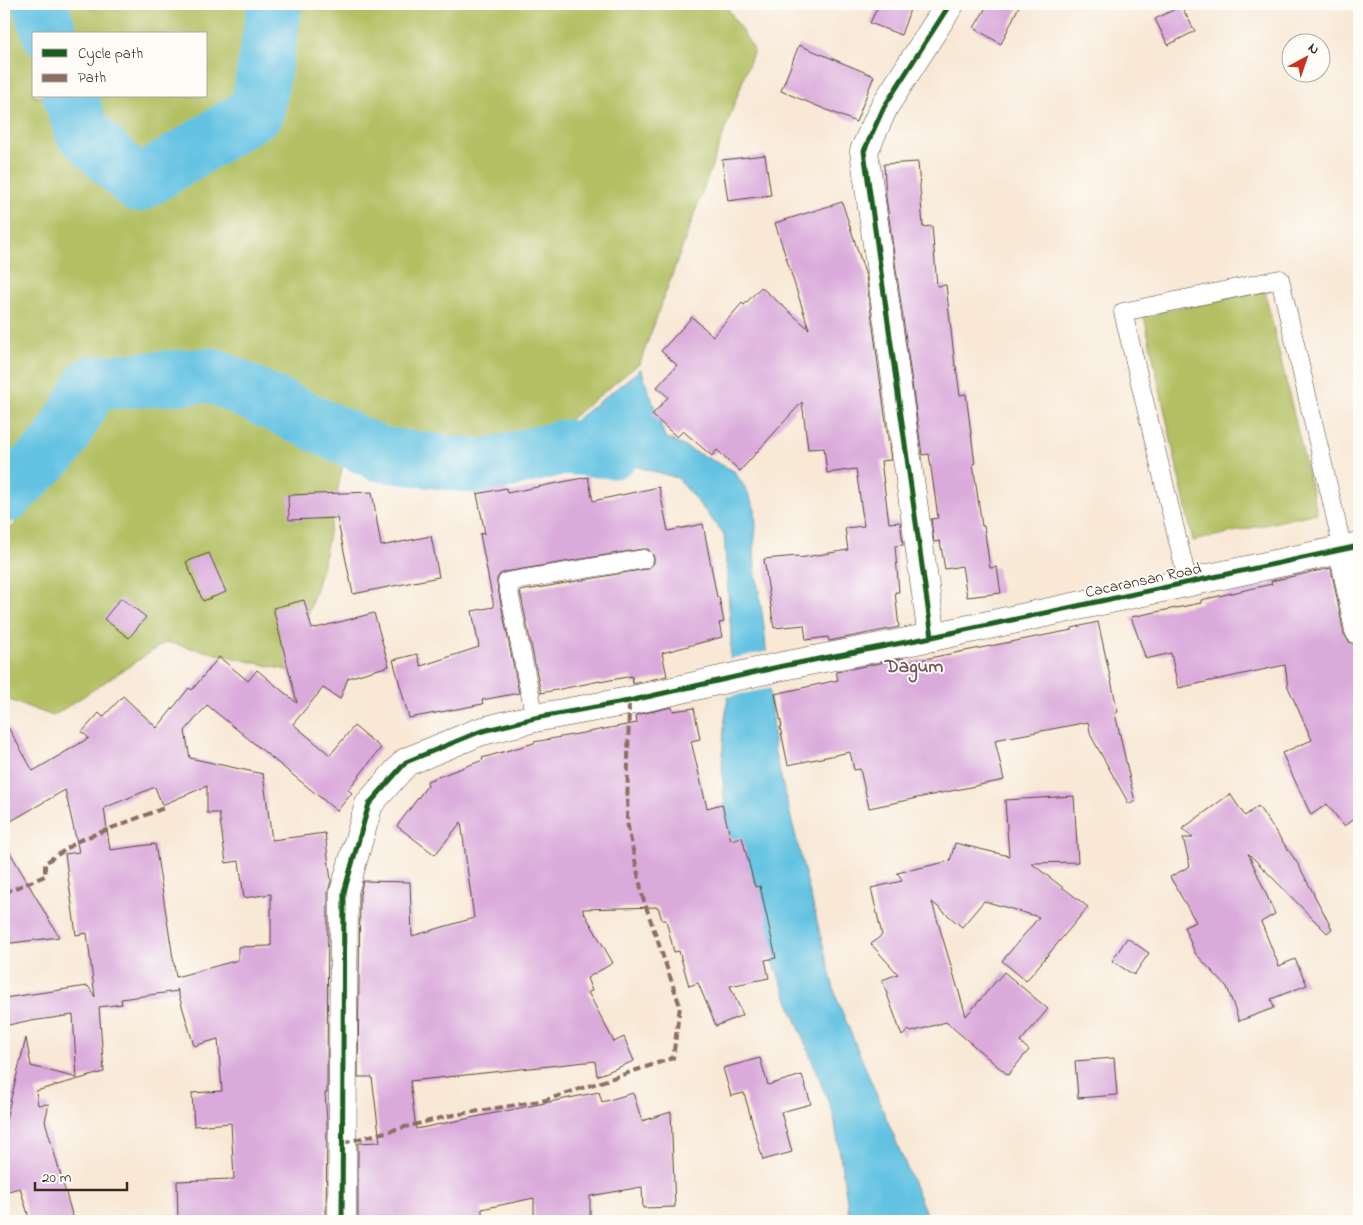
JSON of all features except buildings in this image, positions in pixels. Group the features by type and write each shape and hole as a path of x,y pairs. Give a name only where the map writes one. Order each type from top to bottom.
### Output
{"street":[{"path":"932,637 864,151 884,107 950,4"},
{"path":"1351,548 1359,630"},
{"name":"Cacaransan Road","path":"342,1221 344,892 369,804 406,762 479,732 535,718 629,701 717,680 932,637 1351,548"}],"lane":[{"path":"1188,583 1122,312 1280,279 1351,548"},
{"path":"535,718 507,582 644,559"}],"green space":[{"path":"4,4 725,4 754,50 640,363 525,455 347,444 322,568 291,671 166,642 53,716 4,698 4,534 16,523 4,511"},
{"path":"1264,288 1317,513 1193,541 1144,316"}],"water":[{"path":"641,369 665,437 734,471 747,491 755,510 755,567 764,626 775,754 836,997 929,1221 850,1221 834,1116 773,962 759,891 726,825 722,767 724,727 729,689 731,634 724,534 678,478 605,458 534,453"}],"pier":[{"path":"769,651 772,688 726,697 728,659"}],"waterway":[{"path":"40,4 49,32"},
{"path":"71,98 82,131 138,185 257,111 275,4"},
{"path":"4,495 56,447 93,383 212,375 380,454 481,467 564,447 613,451"}],"marked path":[{"path":"343,1143 448,1116 546,1100 673,1058 680,1006 643,898 627,822 629,701"},
{"path":"4,893 45,876 45,863 80,840 164,808"}],"cycle path":[{"path":"932,637 864,151 884,107 950,4"},
{"path":"342,1221 344,892 369,804 406,762 479,732 535,718 629,701 783,666 932,637 1359,546"}],"district":[{"name":"Dagum","path":"914,665"}]}
